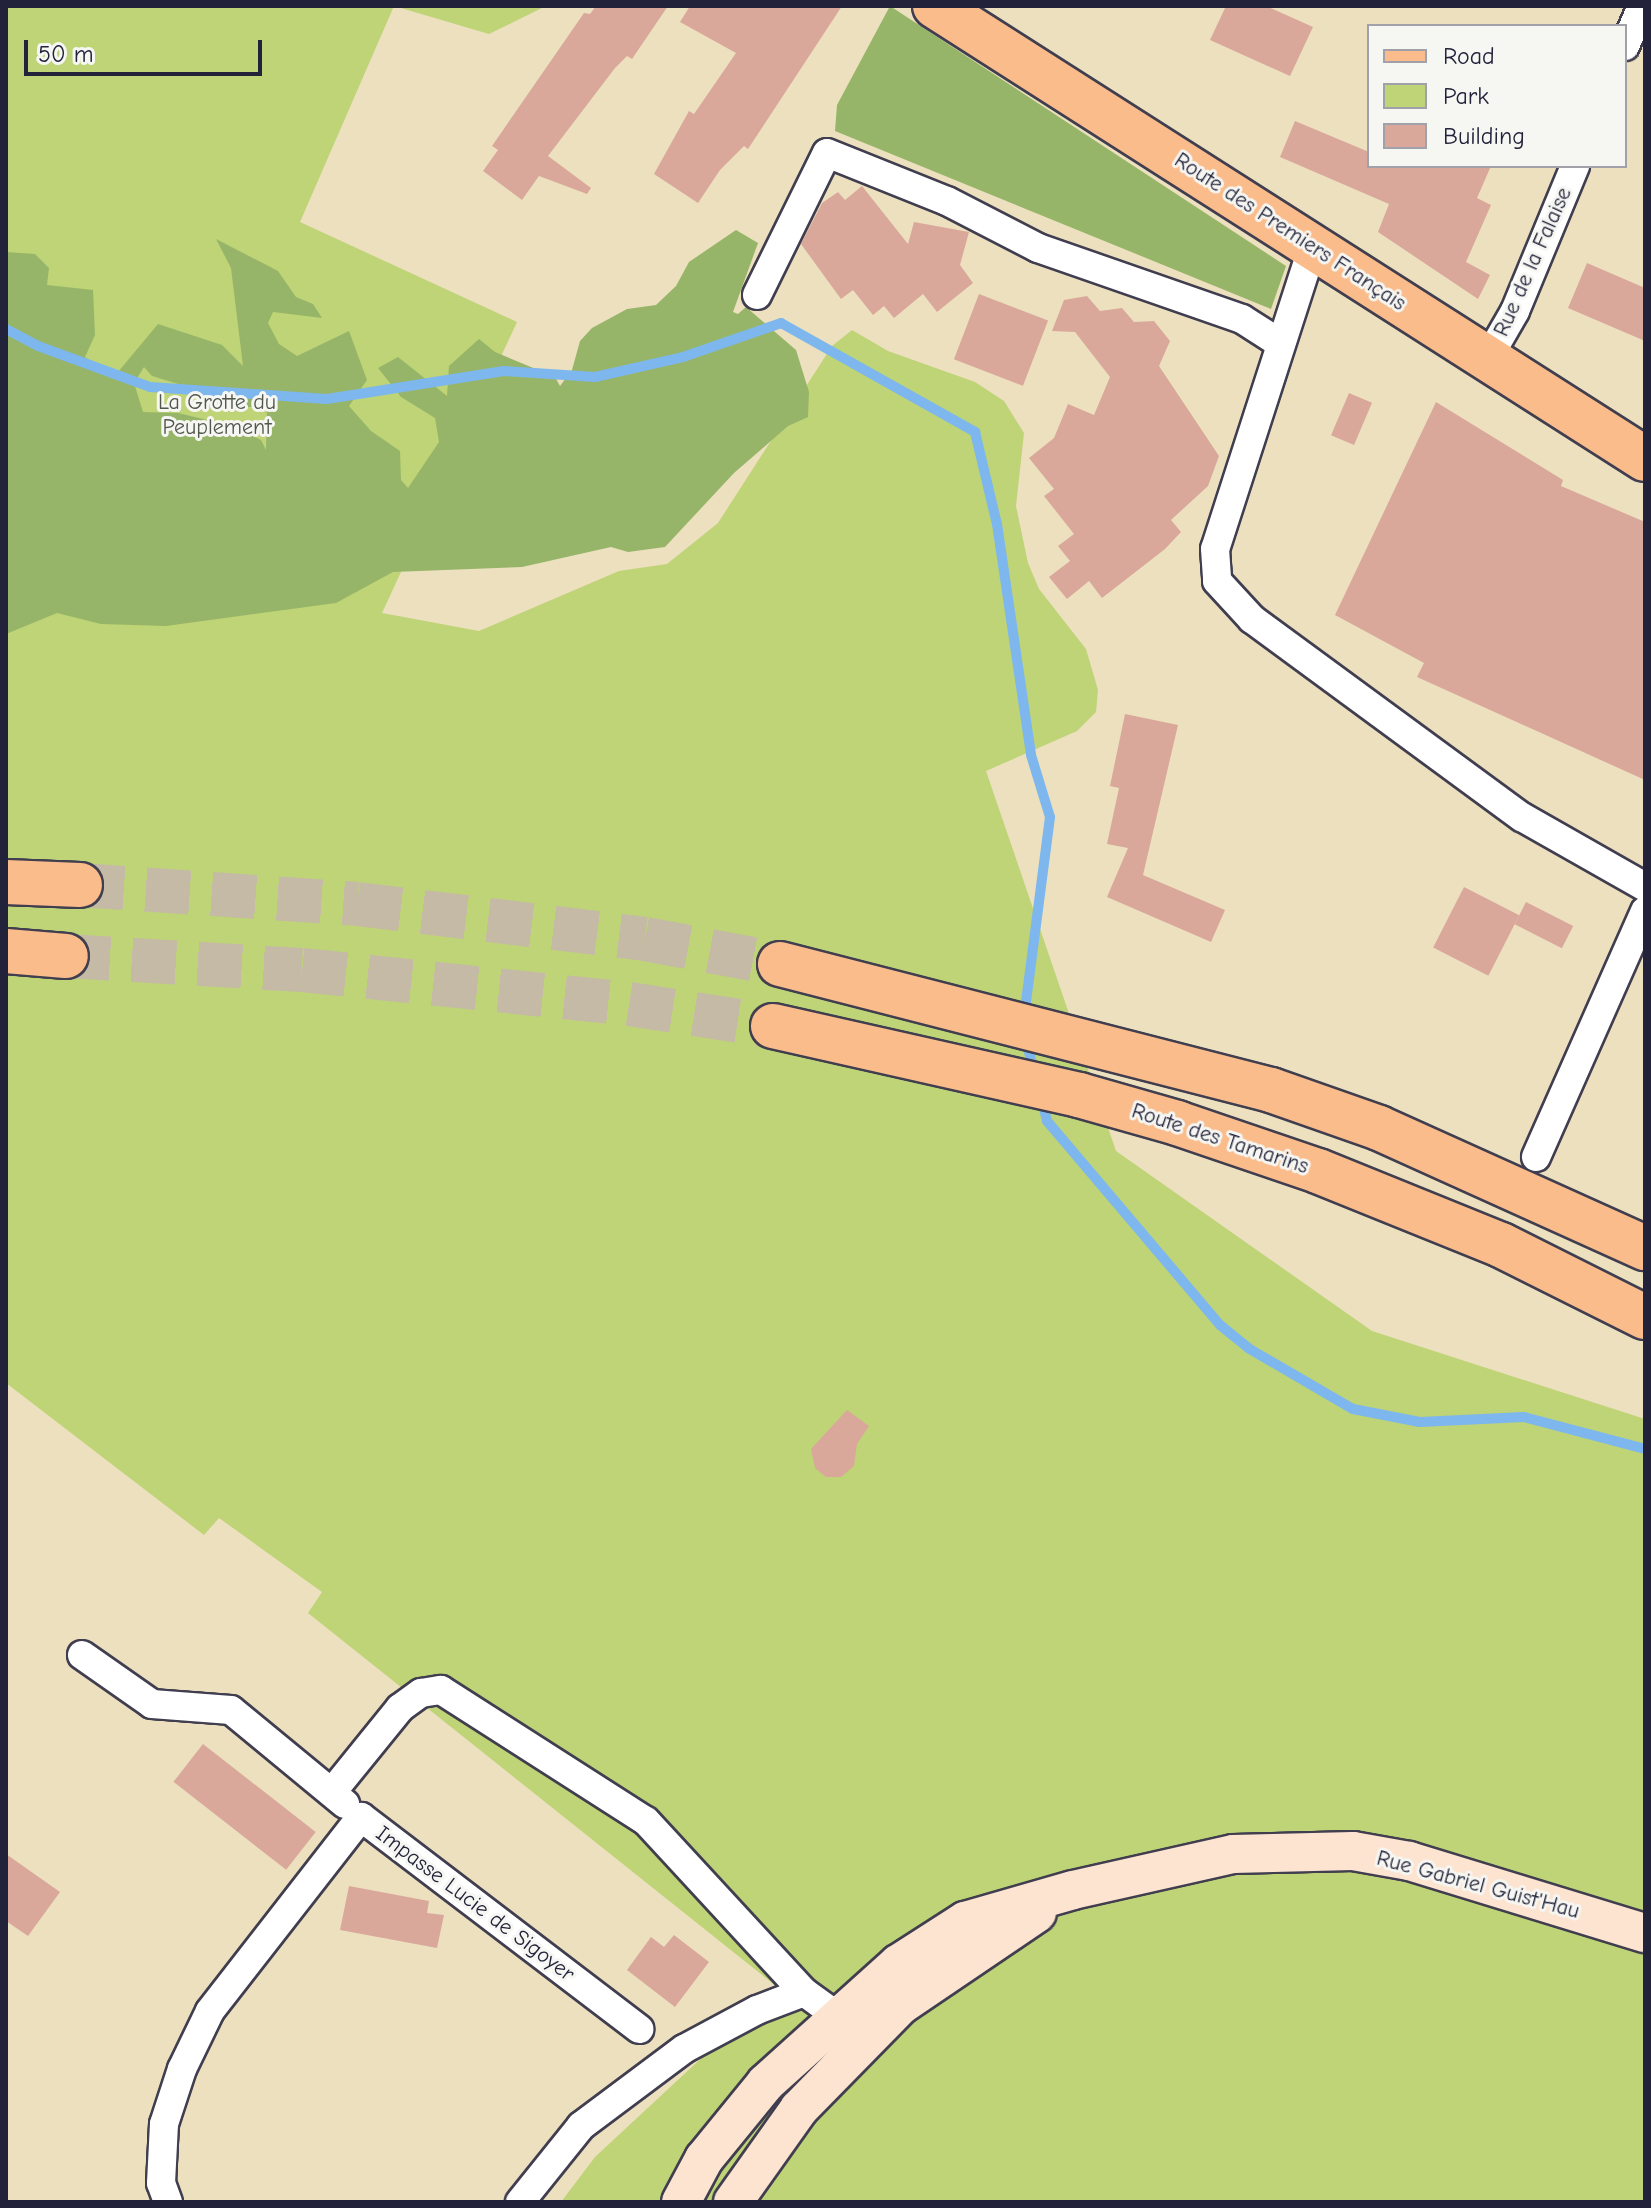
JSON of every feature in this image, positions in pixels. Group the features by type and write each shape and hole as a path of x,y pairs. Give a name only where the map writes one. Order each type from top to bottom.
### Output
{"main road":[{"name":"Route des Premiers Français","path":"935,6 1645,459"},
{"path":"6,882 80,885"},
{"path":"6,951 66,956"},
{"path":"780,964 1271,1090 1379,1128 1645,1248"},
{"name":"Route des Tamarins","path":"773,1026 1079,1095 1177,1123 1318,1171 1501,1245 1645,1317"},
{"name":"Rue Gabriel Guist'Hau","path":"681,2202 704,2159 766,2083 836,2015 898,1964 965,1921 1073,1890 1233,1854 1286,1849 1353,1851 1409,1861 1645,1933"},
{"name":"Rue Gabriel Guist'Hau","path":"733,2202 799,2109 901,2005 1073,1890"}],"street":[{"path":"1627,41 1642,6"},
{"path":"757,295 827,153 947,201 1038,248 1242,319 1278,342"},
{"name":"Rue de la Falaise","path":"1488,358 1515,311 1574,168"},
{"path":"1313,246 1278,342 1215,549 1217,581 1252,619 1522,817 1645,887"},
{"path":"1536,1157 1645,911"},
{"path":"82,1655 152,1704 231,1710 361,1817"},
{"path":"332,1792 400,1708 421,1693 441,1690 646,1821 804,1992 836,2015"},
{"name":"Impasse Lucie de Sigoyer","path":"168,2202 161,2183 164,2124 182,2069 210,2011 361,1817 639,2029"},
{"path":"520,2202 581,2126 625,2089 757,2010 804,1992"}],"green space":[{"name":"La Grotte du Peuplement","path":"6,6 394,6 300,222 517,322 382,613 479,631 619,571 667,564 718,523 832,346 852,330 888,351 975,382 1004,401 1024,433 1016,506 1028,563 1039,589 1086,649 1098,690 1096,712 1077,731 986,771 1116,1151 1372,1331 1645,1419 1645,2202 561,2202 595,2157 723,2038 801,2006 308,1613 322,1592 219,1518 204,1535 6,1383"},
{"path":"394,6 546,6 489,34"},
{"path":"890,6 1286,266 1271,309 835,131 837,105"},
{"path":"736,230 758,243 733,312 738,314 746,307 796,350 809,392 808,417 788,426 734,473 665,547 628,552 611,547 522,567 393,572 336,603 166,626 101,624 57,613 6,634 6,252 35,254 49,268 47,285 93,290 95,335 85,357 113,378 158,324 222,345 243,366 231,268 216,239 278,271 296,297 313,304 322,318 273,312 268,323 279,344 297,356 349,331 367,380 349,406 371,431 400,451 401,480 408,488 439,442 435,418 401,397 378,368 398,357 447,396 449,366 479,339 495,352 555,377 560,386 572,370 580,341 592,328 627,309 656,305 676,286 689,262","holes":["144,367 152,376 248,407 267,407 266,450 261,440 232,426 178,413 143,412 134,383"]}],"building":[{"path":"596,6 668,6 632,59 627,56 615,68 548,156 591,188 587,194 539,176 522,200 483,171 498,150 492,146 584,13 590,14"},
{"path":"690,6 842,6 748,149 744,146 720,170 698,203 654,174 689,111 694,114 736,53 680,22"},
{"path":"1226,6 1266,6 1313,27 1290,76 1210,40"},
{"path":"1295,121 1367,151 1367,168 1490,168 1477,198 1491,205 1466,262 1490,275 1478,299 1378,232 1389,204 1280,157"},
{"path":"862,186 908,244 914,222 969,232 960,265 973,283 937,312 923,294 894,318 884,306 873,315 853,290 841,299 801,244 822,203 838,192 845,200"},
{"path":"1587,263 1645,288 1645,341 1568,308"},
{"path":"979,294 1048,321 1023,386 954,359"},
{"path":"1087,296 1100,311 1122,308 1134,322 1154,321 1170,341 1159,366 1219,456 1208,486 1171,520 1181,532 1165,549 1102,598 1089,581 1067,599 1049,577 1070,561 1058,546 1074,534 1044,496 1054,489 1029,458 1054,438 1068,404 1094,415 1110,377 1075,332 1052,331 1064,300"},
{"path":"1349,393 1372,403 1354,445 1331,435"},
{"path":"1436,402 1563,480 1561,486 1645,522 1645,780 1417,677 1424,663 1335,615"},
{"path":"1125,714 1178,725 1143,875 1225,910 1211,942 1107,897 1128,848 1107,844 1119,788 1110,786"},
{"path":"1464,887 1519,915 1488,976 1433,948"},
{"path":"1526,902 1573,926 1562,948 1515,924"},
{"path":"847,1410 869,1426 857,1444 854,1466 841,1477 826,1477 815,1468 811,1449"},
{"path":"203,1744 316,1832 286,1870 173,1782"},
{"path":"6,1854 60,1892 28,1936 6,1921"},
{"path":"349,1886 429,1901 427,1913 444,1915 437,1948 340,1930"},
{"path":"674,1935 709,1962 675,2007 627,1970 651,1937 664,1947"}],"waterway":[{"path":"6,329 38,346 150,387 327,399 504,371 595,377 683,357 781,323 975,432 997,524 1031,755 1050,817 1024,1017"},
{"path":"1026,1040 1035,1075"},
{"path":"1041,1098 1047,1121 1220,1325 1248,1348 1353,1409 1420,1422 1524,1417 1645,1449"}],"tunnel":[{"path":"80,885 357,904 645,939 780,964"},
{"path":"66,956 302,970 629,1004 773,1026"}]}
